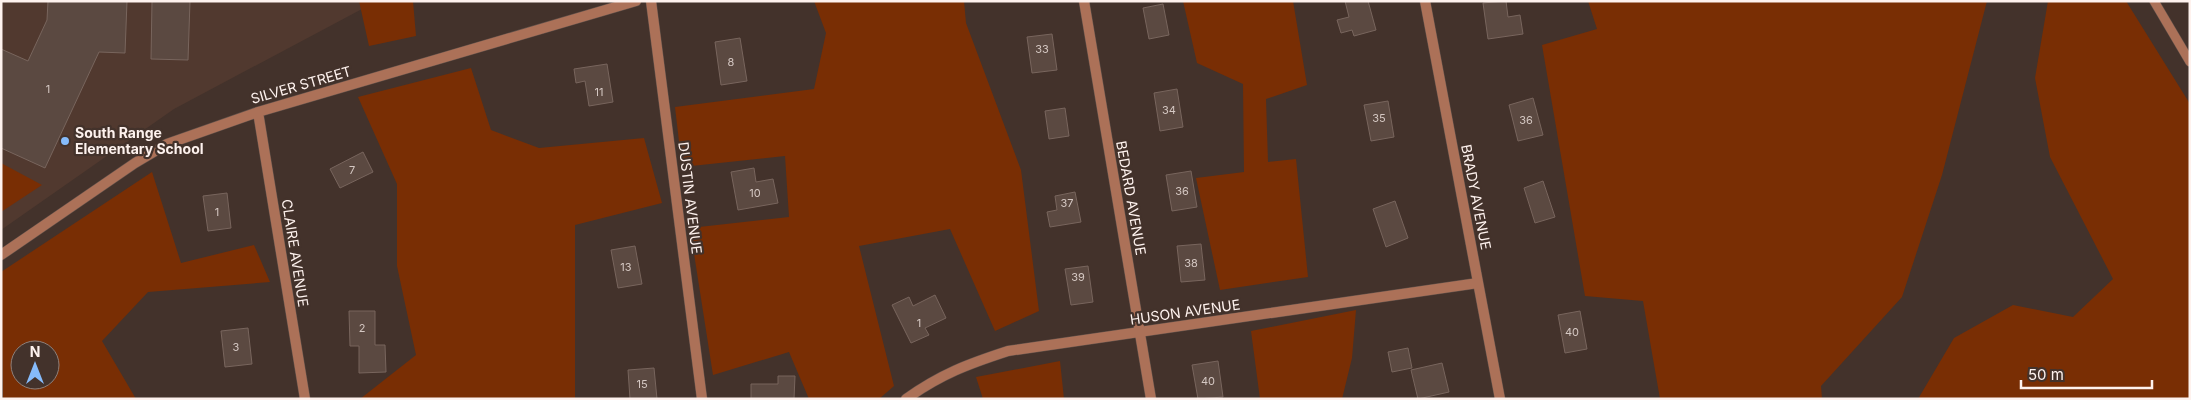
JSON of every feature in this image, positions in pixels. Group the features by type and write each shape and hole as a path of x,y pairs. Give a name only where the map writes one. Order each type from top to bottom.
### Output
{"street":[{"name":"SILVER STREET","path":"1,255 135,163 166,144 258,112 636,1"},
{"name":"DUSTIN AVENUE","path":"651,1 702,399"},
{"name":"BEDARD AVENUE","path":"1084,1 1151,399"},
{"name":"BRADY AVENUE","path":"1425,1 1500,399"},
{"name":"CLAIRE AVENUE","path":"258,112 305,399"},
{"name":"HUSON AVENUE","path":"906,399 927,384 958,368 1008,351 1478,283"}],"lane":[{"path":"2154,1 2190,62"}],"shaded area":[{"name":"South Range Elementary School","path":"1,1 377,1 174,109 1,230"},
{"path":"359,1 413,1 416,36 369,46"},
{"path":"814,1 964,1 966,23 1021,170 1039,311 995,331 950,229 859,246 894,386 879,399 809,399 789,352 713,375 690,228 789,217 785,156 682,167 675,107 814,89 826,33"},
{"path":"1183,1 1293,1 1307,85 1266,99 1268,162 1296,159 1308,277 1220,290 1196,178 1244,172 1243,84 1197,63"},
{"path":"1588,1 1987,1 1942,175 1902,297 1821,386 1822,399 1660,399 1643,301 1585,296 1542,45 1597,29"},
{"path":"2048,1 2126,1 2190,104 2190,399 1918,399 1954,338 2013,305 2073,317 2113,279 2050,157 2035,78"},
{"path":"471,68 491,130 539,148 644,138 662,203 575,225 575,399 360,399 416,355 397,266 397,184 358,97"},
{"path":"1,163 42,185 1,212"},
{"path":"152,172 181,263 254,245 270,282 148,292 102,341 136,399 3,399 1,272"},
{"path":"1356,310 1352,358 1342,399 1260,399 1251,331"},
{"path":"1060,361 1064,399 983,399 976,377"}],"building":[{"path":"48,1 127,1 125,53 99,52 45,168 1,148 1,49 28,61 47,20"},
{"path":"152,1 190,1 188,60 151,59"},
{"path":"1345,1 1368,1 1376,30 1354,36 1352,30 1341,33 1337,20 1349,17"},
{"path":"1506,1 1508,17 1520,15 1523,34 1488,39 1483,3"},
{"path":"1163,4 1169,35 1149,39 1143,8"},
{"path":"1052,34 1057,70 1032,73 1027,37"},
{"path":"740,38 747,81 721,85 715,42"},
{"path":"607,64 613,102 589,106 585,81 576,83 574,69"},
{"path":"1177,89 1183,127 1160,131 1154,93"},
{"path":"1533,98 1543,135 1518,141 1509,105"},
{"path":"1388,101 1394,137 1371,141 1364,105"},
{"path":"1065,108 1069,136 1049,139 1045,111"},
{"path":"363,152 373,172 340,188 330,169"},
{"path":"754,168 756,182 773,179 778,203 738,210 731,172"},
{"path":"1191,171 1197,207 1172,211 1166,175"},
{"path":"1543,181 1555,217 1535,223 1524,188"},
{"path":"1075,192 1081,222 1050,227 1047,212 1057,210 1055,196"},
{"path":"227,193 231,228 208,231 203,196"},
{"path":"1395,201 1408,238 1386,247 1373,209"},
{"path":"1201,244 1205,280 1181,282 1177,246"},
{"path":"635,246 642,284 618,288 611,250"},
{"path":"1088,266 1093,302 1071,305 1065,269"},
{"path":"935,295 946,318 925,328 929,335 911,343 892,305 909,297 913,306"},
{"path":"349,311 375,311 375,345 385,345 386,372 359,373 359,346 350,346"},
{"path":"1580,311 1587,349 1565,353 1558,315"},
{"path":"248,328 252,364 225,367 221,331"},
{"path":"1408,348 1412,368 1392,372 1388,352"},
{"path":"1218,361 1223,397 1198,399 1192,365"},
{"path":"1442,363 1449,392 1418,399 1411,370"},
{"path":"654,368 657,399 630,399 628,370"},
{"path":"778,376 795,376 794,399 751,399 751,384 778,384"}],"place":[{"name":"South Range Elementary School","path":"65,141"}]}
